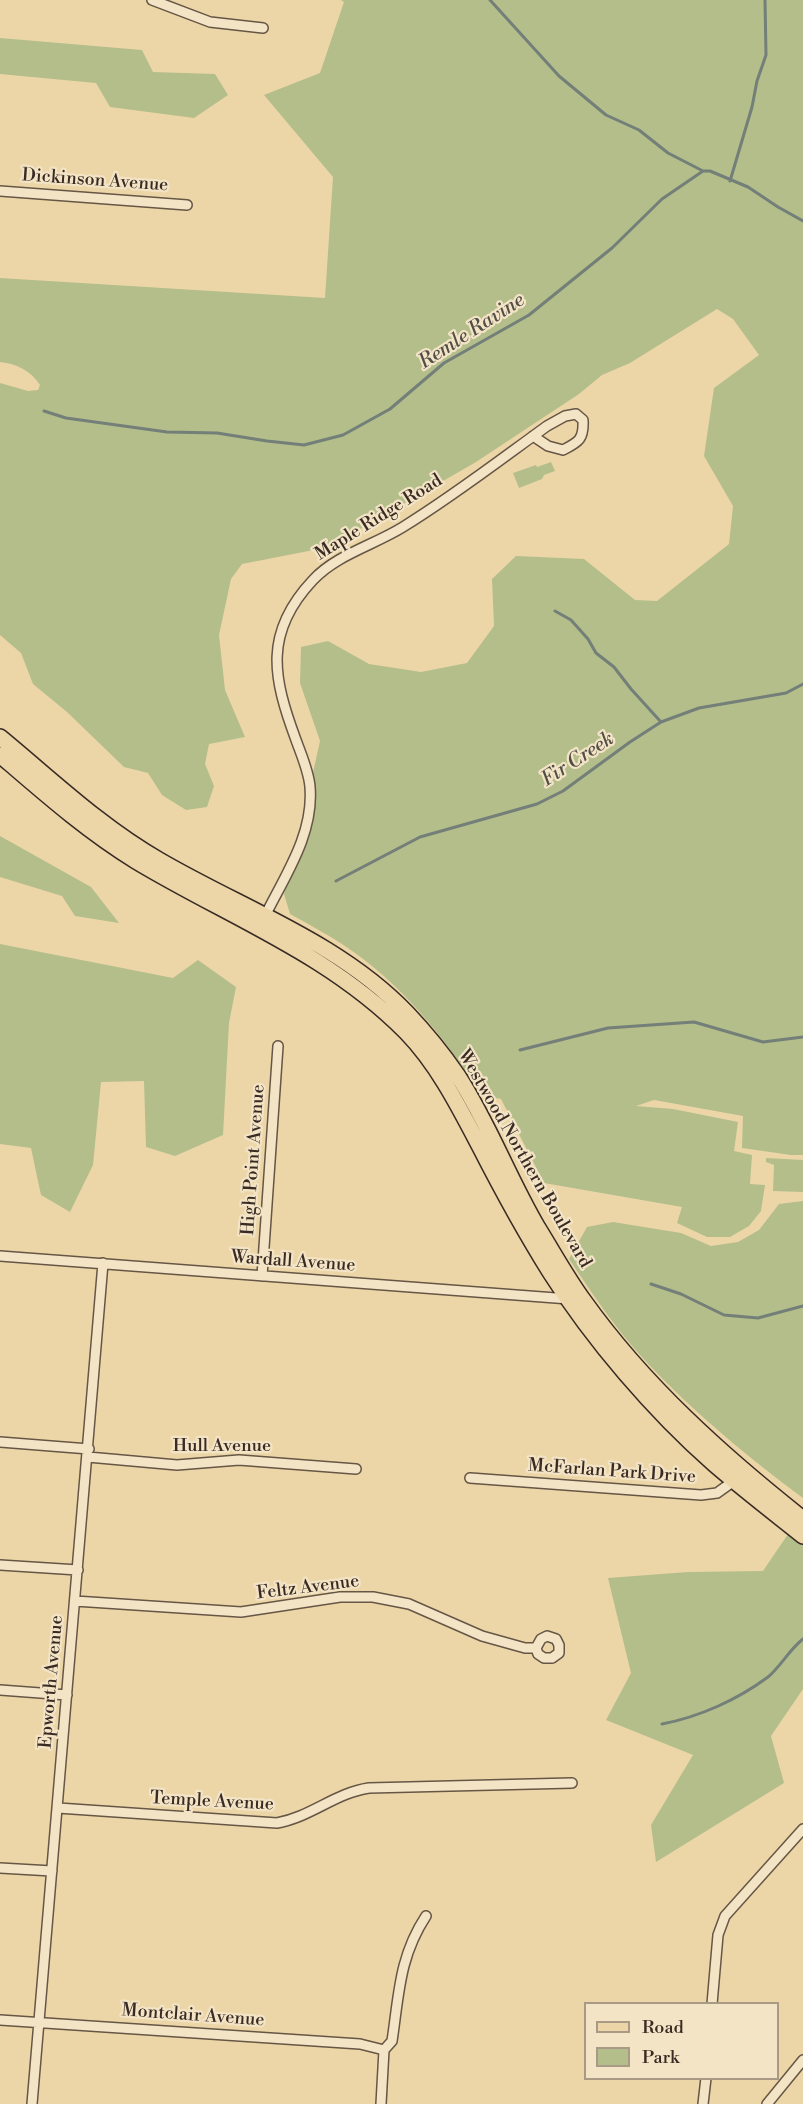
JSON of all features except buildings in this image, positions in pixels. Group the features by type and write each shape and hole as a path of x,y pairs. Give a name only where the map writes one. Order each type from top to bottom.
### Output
{"main road":[{"name":"Westwood Northern Boulevard","path":"0,737 117,833 262,922"},
{"name":"Westwood Northern Boulevard","path":"0,755 105,841 138,862 262,922 304,936 365,976 407,1013 444,1056 473,1101 575,1300 740,1477 803,1536"},
{"name":"Westwood Northern Boulevard","path":"740,1477 803,1519"}],"street":[{"path":"152,0 210,22 263,28"},
{"name":"Dickinson Avenue","path":"0,191 187,204"},
{"name":"Maple Ridge Road","path":"262,922 290,867 309,816 310,786 280,695 276,662 281,630 295,601 314,578 340,559 402,528 533,436 565,416 576,414 583,420 583,433 577,443 563,450 548,446 533,436"},
{"name":"High Point Avenue","path":"262,1276 278,1046"},
{"name":"Wardall Avenue","path":"0,1256 575,1300"},
{"name":"Epworth Avenue","path":"32,2104 89,1453 103,1263"},
{"name":"Hull Avenue","path":"0,1442 177,1465 239,1460 356,1469"},
{"name":"McFarlan Park Drive","path":"470,1478 701,1495 717,1493 740,1477"},
{"path":"0,1565 78,1570"},
{"name":"Feltz Avenue","path":"75,1600 241,1612 340,1597 373,1597 409,1604 491,1639 525,1648 536,1648"},
{"path":"0,1690 67,1695"},
{"name":"Temple Avenue","path":"58,1808 277,1823 305,1815 333,1798 356,1789 572,1783"},
{"path":"712,2002 718,1935 725,1916 730,1907 803,1829"},
{"path":"0,1868 52,1871"},
{"path":"381,2104 384,2050 392,2041 407,1950 426,1916"},
{"name":"Montclair Avenue","path":"0,2020 360,2044 384,2050"},
{"path":"767,2104 803,2060"},
{"path":"703,2104 705,2080"}],"green space":[{"path":"341,0 803,0 803,1155 742,1148 743,1116 654,1100 636,1106 673,1109 738,1122 734,1151 752,1155 750,1184 765,1185 761,1211 749,1226 730,1237 707,1237 677,1223 682,1207 544,1183 501,1099 481,1095 436,1031 402,993 383,975 342,944 290,914 284,894 290,867 303,837 310,786 320,741 300,683 301,647 328,641 369,664 421,672 467,663 494,626 492,579 516,556 584,559 635,600 657,601 729,544 733,506 704,456 714,388 759,355 733,319 717,309 630,363 602,375 579,394 476,462 329,547 242,564 231,579 219,635 225,690 245,737 209,744 205,764 214,786 207,807 186,810 162,795 148,773 124,767 67,712 33,684 21,653 0,635 0,383 28,391 38,390 40,385 23,369 0,362 0,278 325,298 333,177 264,95 320,73 344,2"},
{"path":"0,38 142,50 153,72 215,74 228,95 194,118 110,107 96,83 0,74"},
{"path":"551,462 555,471 519,488 513,473"},
{"path":"0,836 91,887 119,923 75,916 62,896 0,877"},
{"path":"0,944 173,978 198,960 236,987 229,1023 223,1135 175,1156 146,1147 144,1081 101,1082 93,1165 70,1212 41,1195 31,1148 0,1144"},
{"path":"766,1158 803,1160 803,1192 773,1191 774,1165 766,1162"},
{"path":"803,1201 803,1498 731,1442 662,1378 622,1334 569,1259 587,1227 613,1222 681,1233 711,1246 738,1242 759,1230 779,1204"},
{"path":"803,1512 803,1689 771,1736 784,1783 656,1862 651,1825 693,1755 606,1720 631,1673 608,1578 688,1572 763,1571"}],"waterway":[{"path":"490,0 559,76 606,115 639,130 668,153 703,171"},
{"path":"730,181 766,55 765,0"},
{"name":"Remle Ravine","path":"44,411 66,418 167,432 217,433 304,445 343,435 390,409 444,363 529,315 612,248 662,199 703,171 710,171 748,187 803,221"},
{"path":"555,611 571,620 588,639 596,653 614,667 661,722"},
{"name":"Fir Creek","path":"336,881 420,837 537,804 563,791 661,722 699,708 786,693 803,684"},
{"path":"520,1050 608,1028 694,1022 763,1042 803,1037"},
{"path":"651,1284 681,1294 724,1315 758,1318 803,1306"},
{"path":"662,1724 704,1712 744,1693 768,1677 803,1639"}]}
